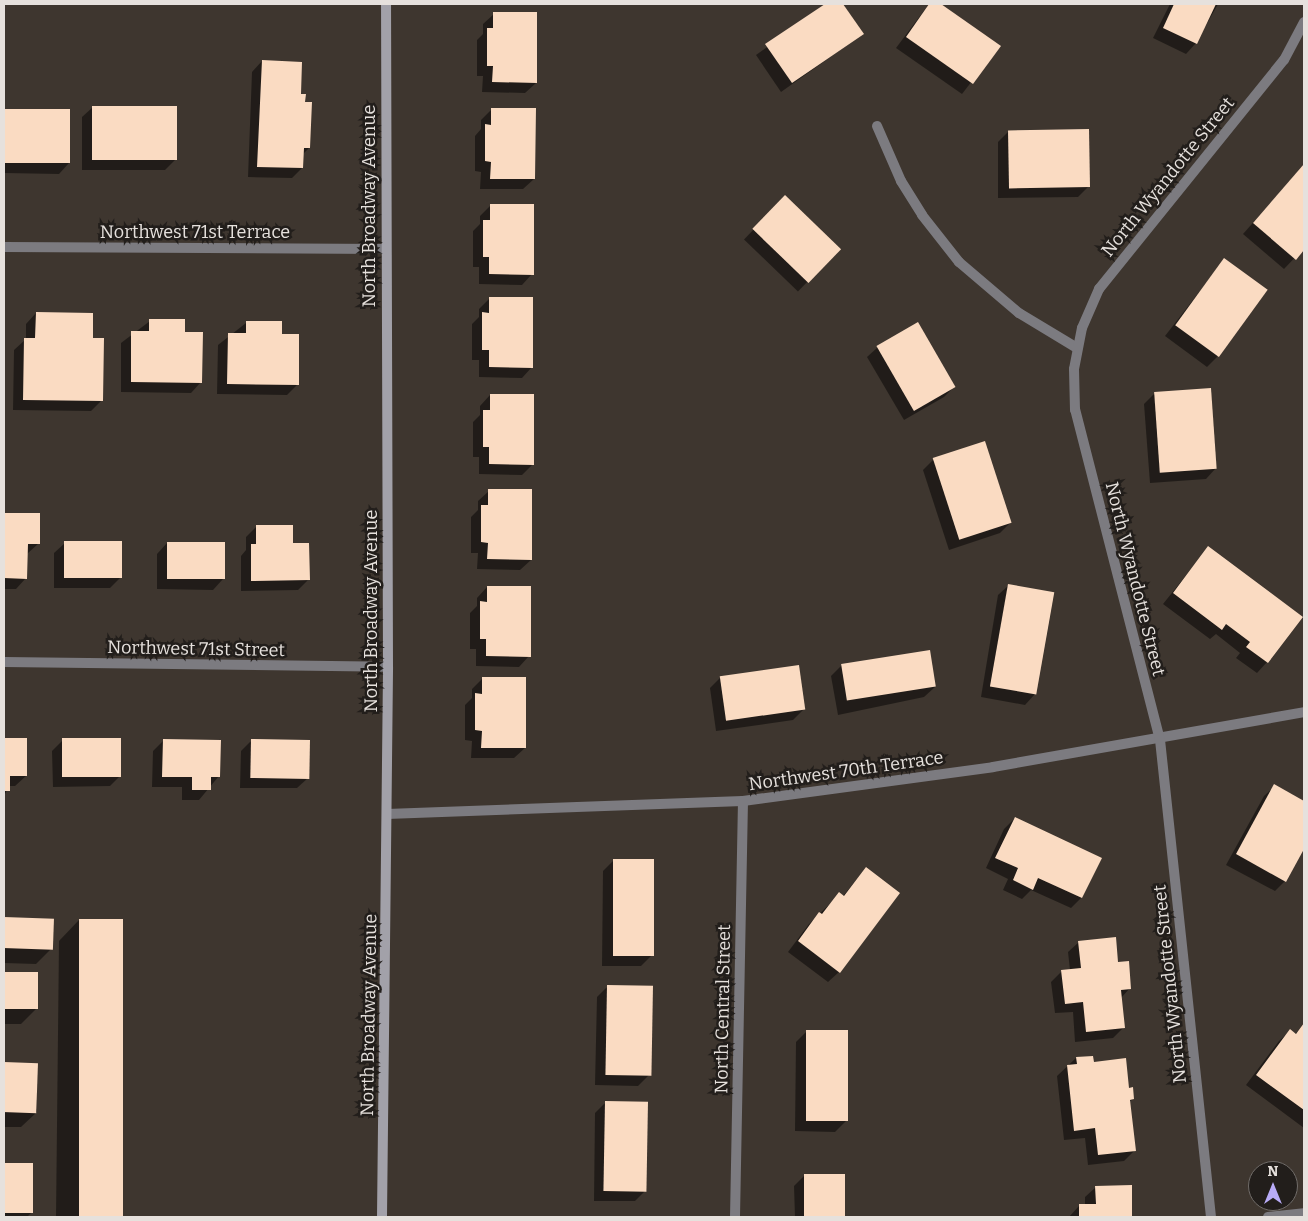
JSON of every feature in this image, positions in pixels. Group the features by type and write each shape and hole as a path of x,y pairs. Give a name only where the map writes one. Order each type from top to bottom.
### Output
{"main road":[{"name":"North Broadway Avenue","path":"382,1217 388,814 385,249 386,4"}],"street":[{"name":"North Wyandotte Street","path":"1211,1217 1160,740 1075,410 1077,348 1099,289 1284,60 1304,22"},
{"path":"877,126 901,181 922,215 959,262 1019,313 1077,348"},
{"name":"Northwest 71st Terrace","path":"4,247 385,249"},
{"name":"Northwest 71st Street","path":"4,662 388,667"},
{"name":"Northwest 70th Terrace","path":"388,814 743,801 993,767 1160,740 1304,712"},
{"name":"North Central Street","path":"735,1217 743,801"},
{"path":"1268,1217 1304,1213"}],"building":[{"path":"825,4 843,4 864,34 792,83 765,44"},
{"path":"929,4 941,4 1001,46 973,84 906,37"},
{"path":"1174,4 1216,4 1197,44 1163,28"},
{"path":"493,12 537,12 537,83 492,82 493,66 487,66 487,28 493,28"},
{"path":"262,60 302,62 301,94 306,94 305,102 312,102 310,148 304,148 303,168 257,167"},
{"path":"92,106 177,106 177,160 92,160"},
{"path":"491,108 536,108 535,179 490,179 491,162 485,161 485,124 491,125"},
{"path":"4,109 70,109 70,163 4,163"},
{"path":"1089,129 1090,187 1009,188 1008,130"},
{"path":"1304,164 1304,250 1296,260 1253,223"},
{"path":"785,195 841,249 808,283 752,229"},
{"path":"490,204 534,204 534,275 489,274 489,257 483,257 483,220 490,220"},
{"path":"1224,258 1268,290 1219,357 1175,325"},
{"path":"489,297 533,297 533,368 489,367 489,350 482,350 482,312 489,313"},
{"path":"36,312 93,313 93,338 104,338 103,401 23,400 24,338 35,338"},
{"path":"149,319 185,319 185,332 203,332 202,383 131,382 131,331 149,331"},
{"path":"246,321 282,321 282,334 299,334 299,385 227,384 228,333 246,333"},
{"path":"918,322 956,387 914,411 876,346"},
{"path":"1211,388 1217,469 1160,473 1154,392"},
{"path":"490,394 534,394 534,465 489,464 489,447 483,447 483,410 490,410"},
{"path":"985,441 1012,523 959,540 933,458"},
{"path":"488,489 532,489 532,560 487,559 488,543 481,542 481,505 488,505"},
{"path":"4,513 40,513 40,544 28,544 27,579 4,578"},
{"path":"256,525 293,525 293,543 309,543 310,580 251,581 251,544 256,544"},
{"path":"64,541 122,541 122,578 64,578"},
{"path":"167,542 225,542 225,579 167,579"},
{"path":"1208,546 1303,617 1268,663 1246,647 1250,642 1226,624 1222,630 1173,593"},
{"path":"1008,584 1054,592 1036,695 990,686"},
{"path":"487,586 531,586 531,657 486,656 486,639 480,639 480,601 487,602"},
{"path":"930,650 936,687 847,701 841,664"},
{"path":"799,665 805,710 726,721 720,676"},
{"path":"482,677 526,677 526,748 481,748 482,731 475,730 475,693 482,694"},
{"path":"4,738 27,738 27,776 10,776 10,791 4,791"},
{"path":"62,738 121,738 121,777 62,777"},
{"path":"163,739 221,740 220,777 211,777 211,790 192,790 192,777 162,777"},
{"path":"251,739 310,740 309,779 250,778"},
{"path":"1274,784 1304,801 1304,849 1286,882 1236,854"},
{"path":"1015,817 1102,858 1082,898 1038,878 1033,890 1013,880 1018,868 995,858"},
{"path":"613,859 654,859 654,956 613,956"},
{"path":"866,867 900,893 840,973 798,941 819,912 822,914 839,892 844,896"},
{"path":"4,917 54,919 53,950 4,948"},
{"path":"79,919 123,919 123,1217 79,1217"},
{"path":"1116,937 1118,962 1129,961 1131,989 1121,990 1125,1028 1086,1032 1083,1002 1065,1004 1061,970 1081,968 1078,941"},
{"path":"4,972 38,972 38,1009 4,1009"},
{"path":"607,985 653,986 651,1076 605,1075"},
{"path":"1304,1023 1304,1110 1256,1075 1290,1029 1296,1034"},
{"path":"806,1030 848,1030 848,1121 806,1121"},
{"path":"1093,1056 1094,1062 1126,1058 1129,1088 1133,1087 1134,1099 1130,1100 1136,1151 1098,1155 1095,1128 1074,1131 1067,1065 1077,1064 1076,1057"},
{"path":"4,1062 38,1063 36,1113 4,1112"},
{"path":"605,1101 648,1102 646,1192 603,1191"},
{"path":"4,1163 33,1163 33,1213 4,1213"},
{"path":"804,1174 845,1174 845,1217 804,1217"},
{"path":"1132,1185 1132,1217 1079,1217 1079,1204 1096,1204 1095,1186"}]}
